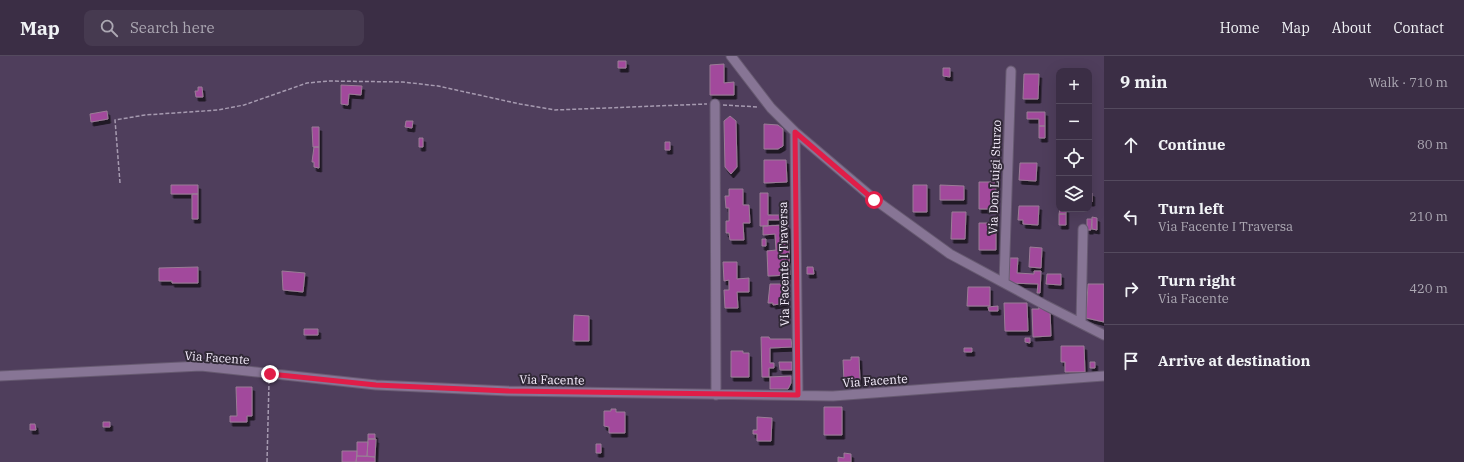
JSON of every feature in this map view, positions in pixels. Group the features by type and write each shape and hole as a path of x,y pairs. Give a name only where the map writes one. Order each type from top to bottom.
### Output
{"street":[{"path":"731,56 771,108 795,132 874,200 950,254 1104,335"},
{"name":"Via Don Luigi Sturzo","path":"1004,283 1011,71"},
{"path":"715,104 716,395"},
{"name":"Via Facente I Traversa","path":"795,132 798,395"},
{"path":"1081,323 1083,229"},
{"name":"Via Facente","path":"0,376 202,366 376,385 508,391 833,396 1104,376"}],"path":[{"path":"120,183 115,120 152,114 218,110 244,105 307,83 345,81 403,82 438,86 555,110 715,104 771,108"},
{"path":"267,462 270,374"}],"building":[{"path":"618,61 626,61 626,68 618,68"},
{"path":"724,64 724,83 734,82 734,95 710,95 710,65"},
{"path":"943,68 950,68 950,77 943,76"},
{"path":"1024,74 1039,74 1038,99 1023,99"},
{"path":"341,85 362,86 361,95 349,94 348,105 341,104"},
{"path":"198,87 202,87 203,97 196,97 195,91 198,91"},
{"path":"107,111 108,119 91,122 90,114"},
{"path":"1027,112 1045,112 1045,126 1039,126 1039,119 1027,119"},
{"path":"730,116 736,121 737,167 731,174 725,167 724,121"},
{"path":"406,121 413,121 412,128 405,127"},
{"path":"764,124 778,125 783,129 783,146 778,149 764,149"},
{"path":"1039,126 1045,126 1045,138 1039,138"},
{"path":"312,127 319,127 319,147 313,147"},
{"path":"419,138 423,138 423,147 419,147"},
{"path":"665,142 670,142 670,150 665,150"},
{"path":"314,147 319,147 319,168 314,167 314,162 312,162"},
{"path":"764,160 786,160 787,182 764,183"},
{"path":"1020,163 1037,163 1036,181 1019,180"},
{"path":"979,182 996,182 996,209 979,209"},
{"path":"171,185 198,185 198,194 171,194"},
{"path":"913,185 927,185 927,212 913,212"},
{"path":"940,185 964,186 964,200 940,200"},
{"path":"729,189 743,189 743,205 749,205 750,223 743,223 744,240 730,240 729,233 726,233 726,221 729,221 729,208 726,208 725,196 729,196"},
{"path":"760,193 768,193 768,215 785,215 785,220 768,220 768,226 760,226"},
{"path":"192,194 198,194 198,219 192,219"},
{"path":"1019,206 1039,206 1038,225 1023,224 1023,220 1018,220"},
{"path":"952,212 966,212 965,239 951,239"},
{"path":"1059,212 1066,212 1066,214 1059,214"},
{"path":"1059,214 1066,214 1066,225 1059,225"},
{"path":"1092,217 1097,218 1097,230 1092,229"},
{"path":"1087,219 1092,219 1091,230 1087,230"},
{"path":"979,223 996,223 996,250 979,250"},
{"path":"788,225 790,275 768,276 767,251 776,250 775,234 763,235 763,226"},
{"path":"762,239 766,239 766,246 762,246"},
{"path":"1030,247 1042,248 1041,268 1029,267"},
{"path":"1010,258 1018,258 1017,273 1034,274 1034,271 1041,271 1040,293 1037,293 1038,284 1009,283"},
{"path":"723,262 737,262 737,279 749,278 749,292 737,292 738,308 725,308 724,290 729,290 729,280 724,281"},
{"path":"198,267 198,283 172,283 172,281 159,281 159,268"},
{"path":"807,267 813,267 814,274 807,274"},
{"path":"282,271 305,273 303,292 283,290"},
{"path":"1047,274 1061,274 1061,285 1046,284"},
{"path":"770,284 786,284 786,289 783,289 786,303 773,305 773,303 768,303"},
{"path":"1088,284 1104,284 1104,322 1086,318"},
{"path":"968,287 990,287 990,306 967,306"},
{"path":"1004,303 1027,303 1028,331 1005,331"},
{"path":"1038,305 1050,310 1051,336 1033,337 1032,309 1039,309"},
{"path":"998,306 998,311 989,311 988,307"},
{"path":"574,315 589,316 589,341 573,341"},
{"path":"304,329 318,329 318,335 304,335"},
{"path":"761,337 769,337 770,339 791,339 792,347 770,348 770,363 774,363 774,368 769,368 769,377 762,377"},
{"path":"1025,338 1030,338 1030,343 1025,342"},
{"path":"1061,346 1084,346 1085,372 1065,372 1065,362 1061,362"},
{"path":"964,348 972,348 972,352 964,352"},
{"path":"731,351 743,351 743,353 749,353 749,377 731,377"},
{"path":"851,357 859,357 860,381 844,381 843,360 851,360"},
{"path":"779,362 792,362 792,370 780,370"},
{"path":"1090,362 1095,362 1095,368 1090,368"},
{"path":"791,376 791,383 788,389 770,389 769,377"},
{"path":"236,387 252,387 252,416 247,416 247,422 230,422 230,416 237,416"},
{"path":"824,407 842,407 842,435 824,435"},
{"path":"611,409 616,409 616,412 625,412 625,433 609,433 609,427 604,426 604,411 611,411"},
{"path":"757,417 772,418 771,441 757,441 757,434 753,434 753,430 757,430"},
{"path":"103,422 110,422 110,427 103,427"},
{"path":"30,424 35,424 36,430 30,430"},
{"path":"368,434 375,434 375,439 368,439"},
{"path":"368,439 376,439 375,457 367,456"},
{"path":"357,442 368,442 367,456 357,456"},
{"path":"596,444 601,444 601,453 596,453"},
{"path":"342,451 357,451 356,462 342,462"},
{"path":"844,453 851,454 851,462 838,462 838,457 844,458"},
{"path":"357,456 375,457 375,462 356,462"}],"route":[{"path":"270,374 376,385 508,391 798,395 795,132 874,200"}]}
